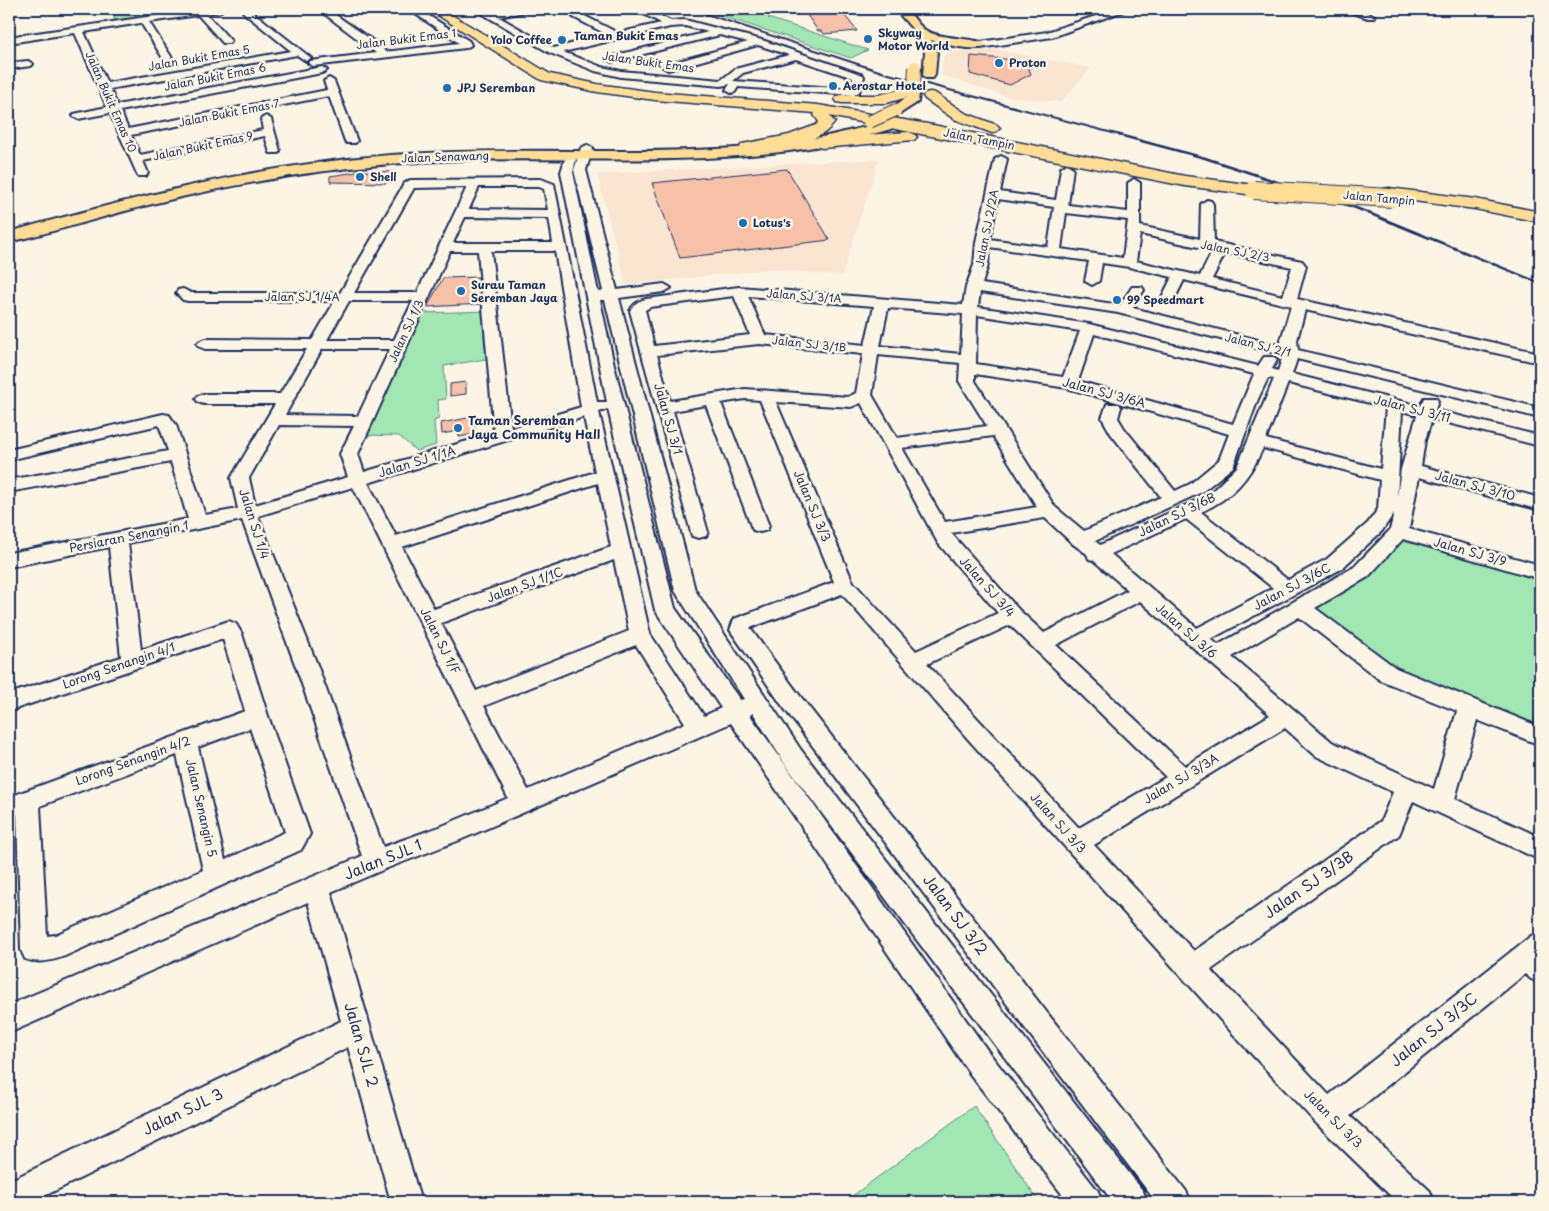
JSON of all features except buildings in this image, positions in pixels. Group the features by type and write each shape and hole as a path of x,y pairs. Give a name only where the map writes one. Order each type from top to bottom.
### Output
{"highway":[{"name":"Jalan Tampin","path":"434,9 549,73 597,88 655,96 818,109 1185,181 1249,184 1475,204 1540,218"},
{"name":"Jalan Tampin","path":"448,9 549,73 618,85 824,104 1249,184"},
{"path":"549,73 652,84 734,82 808,97 912,113 1249,184"},
{"path":"549,73 596,92 647,100 817,113 958,141 1185,181"},
{"path":"808,97 878,100 900,97 914,88"},
{"path":"930,94 945,109 970,121 1004,132"},
{"path":"748,148 800,137 824,127 827,122 817,113"},
{"path":"822,143 909,137 958,141"},
{"name":"Jalan Tampin","path":"1390,196 1472,208 1540,224"}],"main road":[{"path":"890,9 916,44 914,88"},
{"path":"901,9 921,32 931,52 930,94"},
{"path":"921,32 945,41 980,45"},
{"path":"930,61 951,50 980,45"},
{"name":"Jalan Senawang","path":"9,226 159,188 369,155 438,150 579,151 748,148 814,139 843,132 896,110 912,99 914,88"},
{"name":"Jalan Senawang","path":"9,237 115,207 194,189 312,168 366,161 579,151 626,154 747,152 822,143 886,126 920,108 930,94"},
{"path":"543,154 574,172 588,165 626,154"}],"street":[{"path":"151,9 156,19"},
{"path":"9,40 218,9"},
{"path":"252,9 247,11 327,74 351,141"},
{"path":"322,9 379,50 381,54"},
{"path":"336,9 380,40"},
{"name":"Jalan Bukit Emas 1","path":"312,63 466,45 466,43 412,9"},
{"path":"463,18 485,13 526,9"},
{"path":"638,9 670,24"},
{"path":"980,45 1049,35 1126,9"},
{"path":"1351,9 1371,16"},
{"path":"505,11 566,48"},
{"path":"200,12 226,41"},
{"name":"Jalan Bukit Emas","path":"485,13 553,51 599,69 630,75 714,84 734,82"},
{"path":"576,15 616,36"},
{"path":"144,20 167,58"},
{"path":"553,51 670,24 685,23 759,42 859,77 854,92 734,82"},
{"name":"Jalan Bukit Emas 10","path":"82,28 104,87 142,173"},
{"path":"612,59 717,32"},
{"path":"668,67 759,42"},
{"name":"Jalan Bukit Emas 5","path":"104,87 299,52"},
{"path":"734,82 795,56"},
{"path":"734,82 740,75 806,58"},
{"path":"9,66 28,64"},
{"name":"Jalan Bukit Emas 6","path":"78,116 322,70"},
{"name":"Jalan Bukit Emas 7","path":"125,133 333,92"},
{"path":"262,106 274,151"},
{"name":"Jalan Bukit Emas 9","path":"136,159 270,132"},
{"path":"579,151 574,172 592,297 614,402 665,610 746,707 793,757 1132,1202"},
{"name":"Jalan SJ 2/2A","path":"971,298 981,264 983,242 1000,159"},
{"path":"1054,252 1067,168"},
{"path":"574,172 611,294 685,591 746,707 980,1064 1087,1202"},
{"path":"475,182 547,184 550,187 553,214 590,409 640,634 699,727"},
{"name":"Jalan SJ 1/4","path":"376,861 307,667 248,513 240,478 410,184 475,182"},
{"name":"Jalan SJ 1/3","path":"358,480 349,454 475,182"},
{"path":"1129,263 1134,223 1134,183"},
{"name":"Jalan SJ 2/3","path":"993,195 1061,206 1134,223 1207,245 1297,264 1299,266 1294,303"},
{"path":"1207,204 1207,245"},
{"path":"461,213 553,214"},
{"path":"983,242 1129,263 1294,303 1540,358"},
{"path":"445,247 560,247"},
{"path":"484,247 503,436"},
{"path":"1204,281 1221,248"},
{"path":"1092,281 1096,258"},
{"path":"1169,297 1180,275"},
{"path":"592,297 745,279 971,298 1072,312 1280,360 1428,407 1540,428"},
{"path":"1124,311 1137,290"},
{"path":"739,291 758,339"},
{"name":"Jalan SJ 3/1A","path":"639,307 646,303 739,291 882,302 971,298"},
{"name":"Jalan SJ 1/4A","path":"184,294 188,297 422,297"},
{"path":"971,298 1089,328 1280,360"},
{"path":"971,298 968,368 1113,407 1236,436"},
{"name":"Jalan SJ 2/1","path":"971,298 1124,311 1280,360 1540,413"},
{"path":"666,407 745,394 851,402 864,395 882,302"},
{"path":"1080,540 1196,488 1227,463 1236,436 1280,360 1294,303"},
{"name":"Jalan SJ 3/1","path":"639,307 637,311 666,407 699,532"},
{"path":"1069,383 1089,328"},
{"name":"Jalan SJ 3/1B","path":"649,350 758,339 871,351 968,368"},
{"path":"204,344 400,345"},
{"name":"Jalan SJ 3/11","path":"1280,360 1394,405 1428,407 1540,441"},
{"name":"Jalan SJ 3/6B","path":"1096,554 1214,499 1244,470 1270,404 1280,360"},
{"name":"Jalan SJ 3/6A","path":"968,368 1069,383 1236,436"},
{"name":"Jalan SJ 3/6","path":"968,368 998,430 1049,511 1096,554 1324,749 1540,849"},
{"name":"Jalan SJ 1/1A","path":"248,513 614,402 635,389"},
{"name":"Jalan SJ 3/4","path":"864,395 945,539 1012,615 1183,778"},
{"name":"Jalan SJ 3/3","path":"766,396 844,585 1076,843 1328,1115 1419,1202"},
{"path":"204,398 285,399"},
{"path":"712,400 760,526"},
{"name":"Jalan SJ 3/6C","path":"1195,638 1334,564 1375,527 1387,510 1394,405"},
{"path":"1113,407 1110,418 1117,430 1172,499"},
{"path":"1216,656 1361,572 1399,532 1410,469 1428,407"},
{"path":"9,455 163,419 168,425 198,523"},
{"path":"273,420 364,421"},
{"path":"893,444 998,430"},
{"path":"1256,442 1390,477"},
{"path":"9,486 177,455"},
{"name":"Jalan SJ 3/10","path":"1410,469 1540,504"},
{"path":"391,544 605,475"},
{"name":"Jalan SJ 1/F","path":"358,480 522,802"},
{"path":"939,529 1049,511"},
{"path":"1188,511 1287,590"},
{"name":"Persiaran Senangin 1","path":"9,560 248,513"},
{"name":"Jalan SJ 3/9","path":"1399,532 1540,572"},
{"path":"118,539 132,662"},
{"name":"Jalan SJ 1/1C","path":"429,619 622,550"},
{"name":"Jalan SJ 3/2","path":"844,585 741,624 740,630 789,698 1174,1202"},
{"path":"1042,644 1141,592"},
{"path":"1300,607 1388,674 1540,736"},
{"path":"912,662 1012,615"},
{"name":"Lorong Senangin 4/1","path":"9,703 229,629 257,716"},
{"path":"471,702 640,634"},
{"name":"Jalan SJL 1","path":"9,1019 376,861 451,833 746,707"},
{"path":"1442,803 1468,708"},
{"path":"18,803 34,950 56,947 216,874 292,842 298,834 257,716"},
{"name":"Lorong Senangin 4/2","path":"18,803 257,716"},
{"name":"Jalan SJ 3/3A","path":"1076,843 1286,716"},
{"name":"Jalan Senangin 5","path":"185,742 216,874"},
{"name":"Jalan SJ 3/3B","path":"1192,968 1390,828 1406,787"},
{"name":"Jalan SJL 2","path":"316,888 406,1202"},
{"name":"Jalan SJ 3/3C","path":"1328,1115 1536,957"},
{"name":"Jalan SJL 3","path":"15,1197 356,1028"}],"shaded area":[{"path":"976,49 993,49 1091,68 1061,102 1008,97 941,75 944,54"},
{"path":"879,159 842,276 770,269 626,285 597,174"}],"green space":[{"path":"110,9 149,9 154,18 117,24"},
{"path":"700,9 724,9 744,13 774,15 768,18 868,50 851,58"},
{"path":"488,311 492,358 444,366 446,399 438,400 439,419 434,421 436,445 416,451 399,436 364,435 423,313"},
{"path":"1402,539 1540,579 1540,679 1533,727 1391,670 1308,609 1370,576"},
{"path":"974,1106 1039,1202 844,1202"}],"railway":[{"path":"691,9 885,73 1124,136"},
{"path":"1119,135 1205,158 1356,208 1540,283"}],"place":[{"name":"Skyway Motor World","path":"868,39"},
{"name":"Yolo Coffee","path":"562,40"},
{"name":"Proton","path":"999,63"},
{"name":"Aerostar Hotel","path":"833,86"},
{"name":"JPJ Seremban","path":"447,88"},
{"name":"Shell","path":"360,177"},
{"name":"Lotus's","path":"743,223"},
{"name":"Surau Taman Seremban Jaya","path":"461,291"},
{"name":"99 Speedmart","path":"1117,300"},
{"name":"Taman Seremban Jaya Community Hall","path":"458,428"}],"district":[{"name":"Taman Bukit Emas","path":"626,36"}]}
